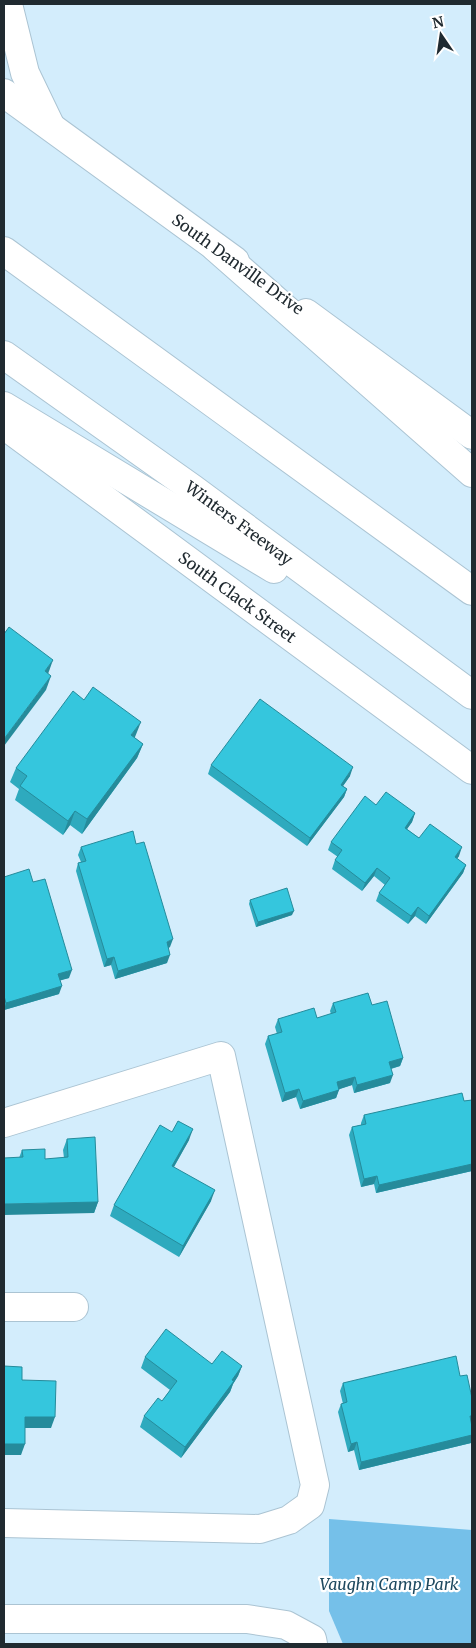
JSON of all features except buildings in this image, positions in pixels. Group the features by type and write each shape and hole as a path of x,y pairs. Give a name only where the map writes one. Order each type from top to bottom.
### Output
{"main road":[{"path":"8,4 26,73 50,125"},
{"name":"South Danville Drive","path":"4,93 472,435"},
{"path":"215,247 472,473"},
{"path":"4,251 472,591"},
{"name":"Winters Freeway","path":"4,355 193,489 472,695"},
{"path":"4,406 420,657"},
{"name":"South Clack Street","path":"4,424 472,770"},
{"path":"4,1123 221,1056 315,1485 310,1505 289,1520 260,1529 4,1523"},
{"path":"4,1307 74,1307"},
{"path":"4,1619 246,1619 286,1625 312,1639 313,1644"}],"green space":[{"name":"Vaughn Camp Park","path":"329,1519 472,1530 472,1644 343,1644 329,1611"}]}
